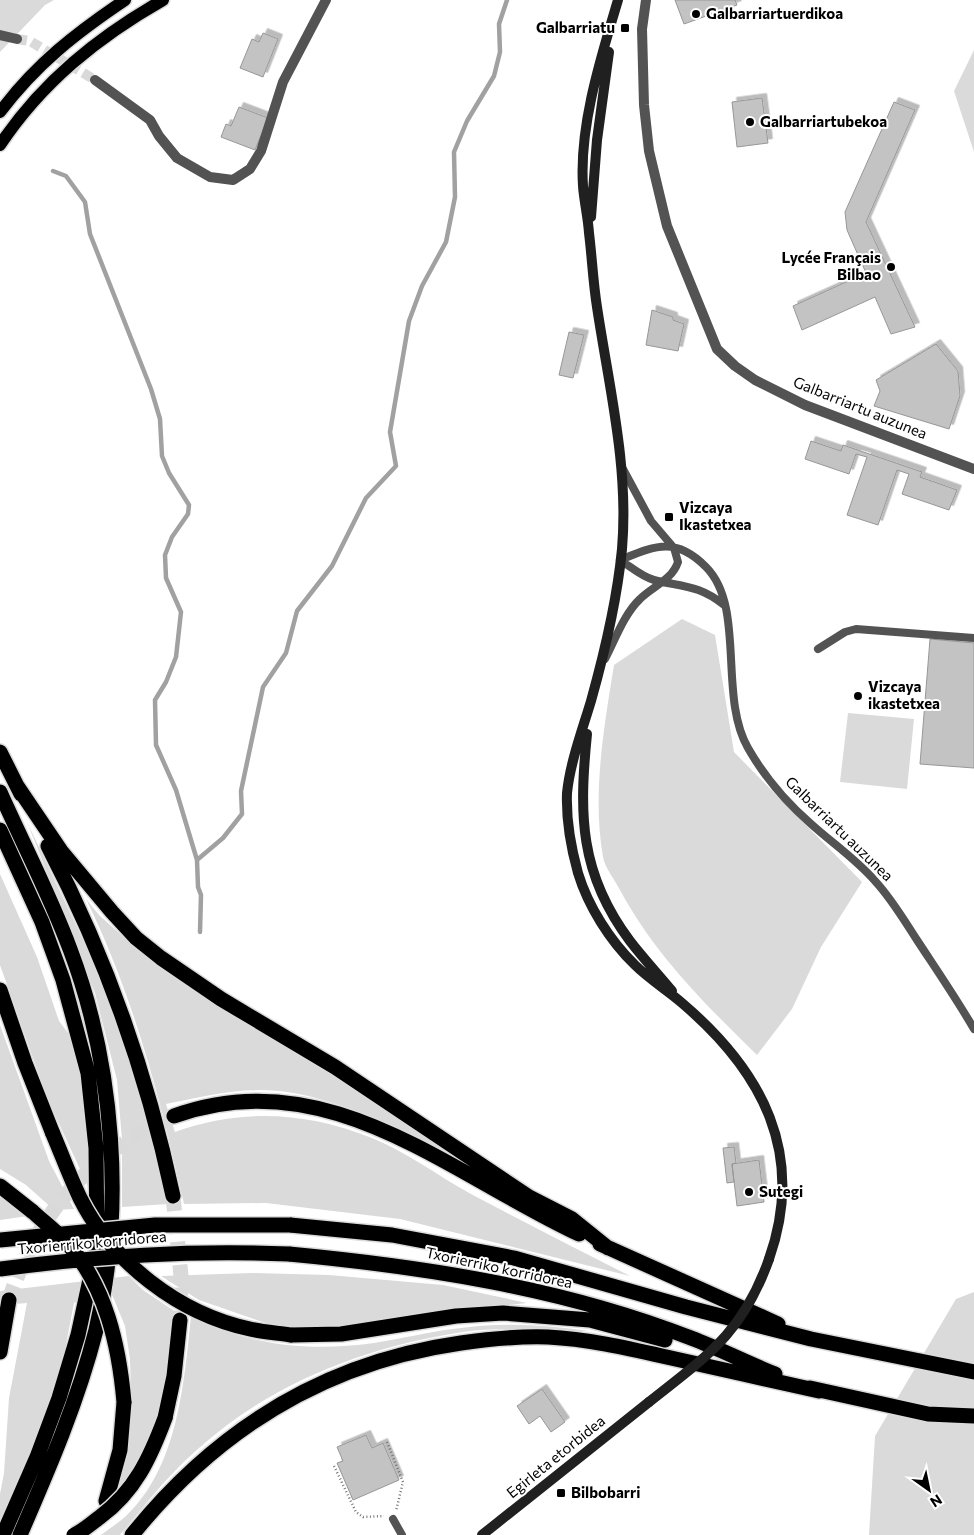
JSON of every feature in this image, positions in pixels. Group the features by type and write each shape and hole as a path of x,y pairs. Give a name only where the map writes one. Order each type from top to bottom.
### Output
{"highway":[{"path":"0,752 68,884 96,945 119,1004 162,1142 173,1196"},
{"path":"17,786 61,851 89,885 136,938 161,958 221,999 334,1067 529,1197 572,1219 608,1248"},
{"path":"0,792 37,871 70,950 88,1006 98,1051 110,1133 110,1248 96,1328 56,1450 20,1535"},
{"path":"0,830 42,922 63,980 88,1073 96,1148 97,1247 78,1335 59,1398 37,1457 3,1535"},
{"path":"0,990 25,1063 80,1199 115,1250 153,1285 208,1316 249,1329 291,1335 341,1334 456,1316 503,1313 539,1315 590,1320 756,1366"},
{"path":"174,1116 196,1108 240,1101 303,1104 332,1111 385,1131 556,1224 811,1339"},
{"path":"0,1186 67,1242 85,1266 98,1292 114,1337 121,1368 124,1402 120,1450 106,1501"},
{"name":"Txorierriko korridorea","path":"0,1240 155,1225 290,1225 392,1235 514,1258 686,1307 811,1339 974,1372"},
{"name":"Txorierriko korridorea","path":"0,1269 156,1253 219,1252 289,1254 414,1267 553,1296 691,1338 819,1391 928,1414 974,1416"},
{"path":"0,1352 9,1300"},
{"path":"74,1535 110,1509 134,1485 145,1468 165,1418 174,1376 180,1320"},
{"path":"132,1535 163,1499 206,1456 242,1428 283,1402 324,1381 363,1366 432,1347 484,1340 548,1337 625,1348 819,1391"}],"main road":[{"path":"0,112 16,90 66,42 125,0"},
{"path":"0,145 31,103 78,56 99,40 163,0"}],"street":[{"path":"95,80 150,120 159,136 177,158 210,177 233,180 250,169 261,151 284,82 326,0"},
{"path":"619,0 603,86 589,232 596,304 621,464 623,494 620,560 612,615 568,790 567,819 580,878 601,921 634,965 680,1001"},
{"name":"Galbarriartu auzunea","path":"646,0 642,29 644,105 649,151 668,226 717,349 754,380 805,405 974,469"},
{"path":"0,35 17,39"},
{"path":"589,707 582,792 582,824 589,859 597,883 616,921 630,942 680,1001"},
{"name":"Egirleta etorbidea","path":"482,1535 722,1342 750,1305 769,1260 779,1226 783,1186 778,1141 773,1124 758,1089 736,1057 680,1001"}],"lane":[{"path":"599,670 632,607 676,569 678,555 647,515 621,464"},
{"path":"620,560 652,547 674,548"},
{"name":"Galbarriartu auzunea","path":"674,548 686,552 706,567 719,587 728,623 730,676 737,726 748,748 771,782 809,822 876,882 902,917 974,1029"},
{"path":"620,560 643,576 700,589 724,605"},
{"path":"818,649 845,632 856,629 974,638"},
{"path":"393,1518 402,1535"}],"path":[{"path":"334,1466 356,1512 363,1517 391,1516 393,1518 399,1503 403,1482 387,1442"}],"shaded area":[{"path":"0,0 54,0 45,5 0,52"},
{"path":"974,50 974,152 954,91"},
{"path":"682,619 715,635 734,752 862,882 821,947 792,1009 757,1055 700,998 665,957 634,914 608,870 603,857 600,833 599,785 603,736 614,665"},
{"path":"848,713 914,719 907,789 840,782"},
{"path":"27,822 92,959 123,1033 161,1166 168,1204 122,1207 122,1140 117,1080 95,993"},
{"path":"0,874 37,957 59,1021 75,1042 81,1064 91,1193 48,1100 0,965"},
{"path":"86,899 99,915 144,955 214,1004 368,1097 523,1198 431,1146 362,1113 327,1101 293,1093 261,1090 237,1091 166,1104 175,1132 200,1124 249,1116 299,1118 348,1129 398,1150 471,1194 630,1276 400,1219 266,1203 184,1204 166,1126 132,1010 103,935"},
{"path":"0,1025 49,1161 74,1209 54,1210 26,1185 0,1169"},
{"path":"0,1195 28,1216 0,1220"},
{"path":"252,1273 329,1275 443,1285 527,1303 467,1309 347,1327 298,1328 271,1325 199,1300 161,1276"},
{"path":"129,1276 143,1290 173,1310 171,1351 160,1412 137,1468 111,1502 127,1457 131,1395 130,1359 125,1326 108,1285 74,1303 63,1360 29,1458 0,1520 0,1494 4,1473 9,1398 27,1303 3,1305 0,1315 0,1291"},
{"path":"974,1292 974,1535 869,1535 875,1436 956,1299"},
{"path":"191,1316 235,1334 257,1340 280,1344 326,1347 374,1343 443,1330 487,1325 538,1325 589,1331 510,1329 463,1332 427,1338 392,1347 322,1371 289,1386 257,1404 227,1425 178,1468 120,1535 101,1535 126,1516 143,1496 157,1474 168,1449 181,1396"}],"building":[{"name":"Galbarriartuerdikoa","path":"675,0 735,0 737,5 684,24"},
{"path":"263,33 278,39 263,77 240,68 252,39 259,42"},
{"name":"Galbarriartubekoa","path":"762,98 768,143 737,147 732,102"},
{"path":"894,102 915,110 866,222 915,327 891,334 875,297 802,330 793,306 866,273 847,230 845,212"},
{"path":"239,107 268,118 255,150 221,137 226,124 231,126"},
{"path":"652,310 673,317 673,320 684,324 678,351 646,345"},
{"path":"569,332 584,335 573,378 559,375"},
{"path":"936,344 958,371 960,396 949,429 874,406 880,391 876,380"},
{"path":"811,441 841,451 843,445 922,472 920,477 957,490 949,510 902,494 909,474 897,470 878,525 847,515 867,457 856,454 849,474 805,459"},
{"path":"930,639 974,643 974,768 920,764"},
{"path":"734,1147 736,1163 732,1164 734,1182 727,1183 723,1148"},
{"name":"Sutegi","path":"759,1160 764,1202 737,1206 732,1164"},
{"path":"542,1389 565,1422 551,1432 540,1416 529,1424 517,1406"},
{"path":"366,1435 372,1448 383,1443 399,1480 353,1500 337,1463 343,1461 337,1447"}],"waterway":[{"path":"197,860 223,838 242,814 241,791 263,687 286,653 297,611 332,566 366,498 396,466 390,432 409,321 422,286 446,242 455,197 454,152 467,121 494,76 500,52 499,24 507,0"},
{"path":"53,171 66,176 85,202 90,234 151,389 160,419 162,456 169,473 189,505 188,514 172,537 165,555 166,578 181,612 176,657 166,682 155,700 156,745 176,790 197,860 198,887 201,895 200,932"}],"tunnel":[{"path":"17,39 30,41 95,80"},
{"path":"9,1300 35,1240 51,1213 70,1189 117,1148 144,1131 174,1116"},
{"path":"173,1196 181,1276 180,1320"}],"place":[{"name":"Galbarriartuerdikoa","path":"696,14"},
{"name":"Galbarriatu","path":"625,28"},
{"name":"Galbarriartubekoa","path":"750,122"},
{"name":"Lycée Français Bilbao","path":"891,267"},
{"name":"Vizcaya Ikastetxea","path":"669,517"},
{"name":"Vizcaya ikastetxea","path":"858,696"},
{"name":"Sutegi","path":"749,1192"},
{"name":"Bilbobarri","path":"561,1493"}]}
